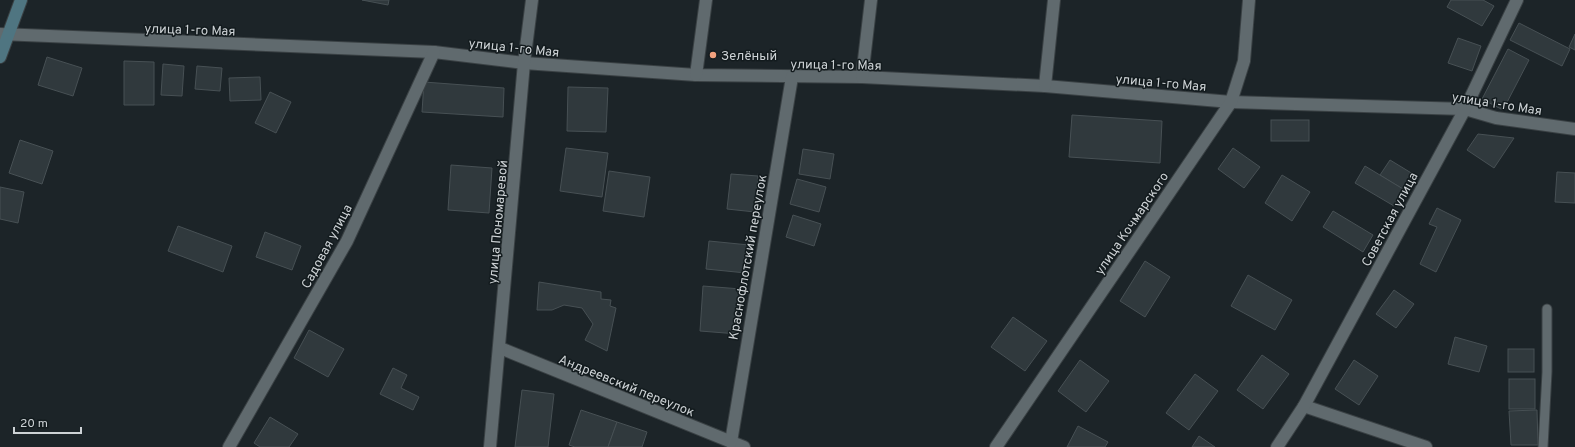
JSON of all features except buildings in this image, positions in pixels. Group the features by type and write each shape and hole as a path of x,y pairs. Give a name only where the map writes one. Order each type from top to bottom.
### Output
{"main road":[{"path":"0,57 4,35 21,0"}],"street":[{"name":"улица Пономаревой","path":"490,447 500,348 524,63 532,0"},
{"path":"696,75 706,0"},
{"path":"862,78 871,0"},
{"path":"1045,86 1054,0"},
{"name":"улица Кочмарского","path":"996,447 1231,102 1244,61 1249,0"},
{"name":"Советская улица","path":"1277,447 1304,406 1464,110 1518,0"},
{"name":"улица 1-го Мая","path":"4,35 434,52 524,63 696,75 862,78 1045,86 1231,102 1464,110 1496,118 1575,129"},
{"name":"Садовая улица","path":"229,447 347,241 434,52"},
{"name":"Краснофлотский переулок","path":"731,442 792,77"},
{"name":"Андреевский переулок","path":"500,348 744,447"},
{"path":"1304,406 1426,447"}],"lane":[{"path":"1543,447 1547,372 1547,309"}],"place":[{"name":"Зелёный","path":"713,55"}]}
